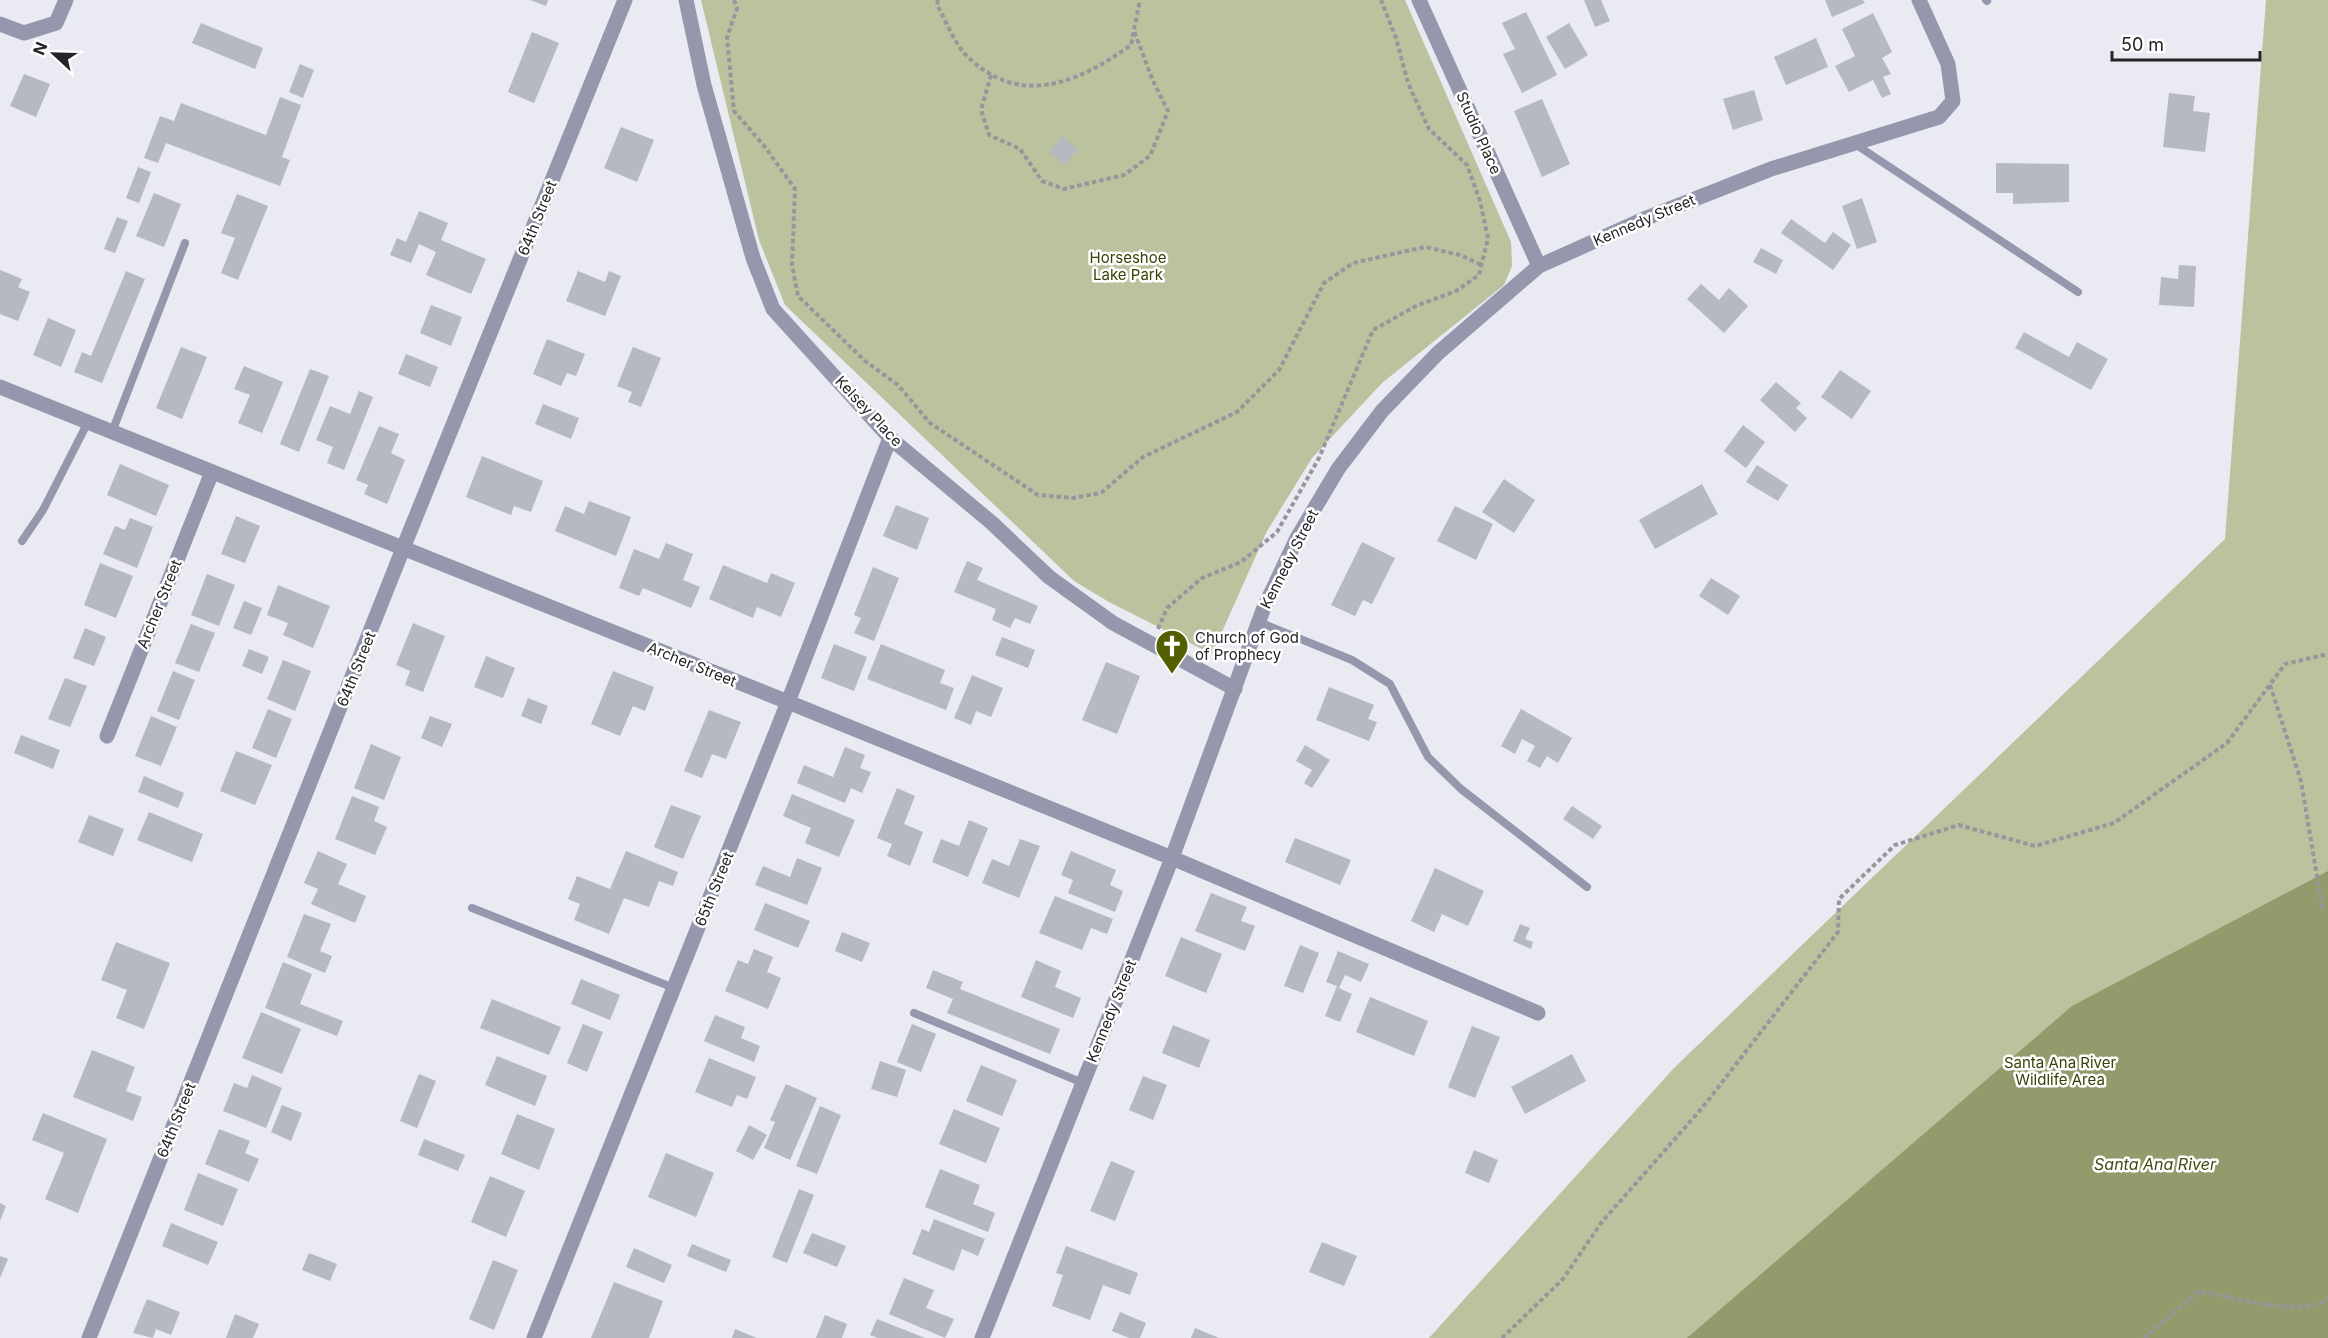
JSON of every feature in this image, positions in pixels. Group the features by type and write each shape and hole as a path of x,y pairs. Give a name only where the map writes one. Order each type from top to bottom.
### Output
{"street":[{"path":"0,24 24,33 56,23 66,0"},
{"name":"64th Street","path":"89,1338 625,0"},
{"name":"Kelsey Place","path":"686,0 704,85 745,230 773,309 890,438 992,523 1049,577 1113,623 1235,689"},
{"name":"Studio Place","path":"1419,0 1539,266"},
{"name":"Kennedy Street","path":"982,1338 1172,858 1259,622 1297,538 1338,469 1382,411 1438,353 1539,266 1644,219 1771,169 1939,117 1953,101 1948,64 1919,0"},
{"name":"Archer Street","path":"0,387 1172,858 1538,1013"},
{"name":"65th Street","path":"534,1338 788,702 890,438"},
{"name":"Archer Street","path":"107,736 212,472"}],"lane":[{"path":"1855,144 2078,292"},
{"path":"112,432 185,243"},
{"path":"22,541 44,510 88,422"},
{"path":"1259,622 1352,660 1390,684 1428,757 1461,789 1587,887"},
{"path":"472,908 674,988"},
{"path":"914,1013 1083,1083"}],"path":[{"path":"734,0 737,8 727,38 734,111 765,147 795,189 792,265 798,296 865,361 898,385 930,423 1038,495 1073,498 1101,492 1143,457 1237,412 1279,370 1316,303 1324,283 1353,263 1425,247 1460,255 1482,265"},
{"path":"938,0 937,5 963,51 996,79 1048,87 1099,68 1131,45 1140,0"},
{"path":"1152,644 1167,608 1203,578 1241,562 1277,532 1319,458 1373,330 1416,306 1456,291 1479,275 1488,238 1480,201 1467,165 1429,129 1408,83 1396,38 1381,0"},
{"path":"991,75 981,110 988,135 1020,149 1042,181 1064,189 1124,175 1150,156 1168,111 1153,81 1134,31"},
{"path":"1502,1338 1563,1279 1601,1223 1703,1107 1838,932 1839,900 1895,845 1959,825 2035,846 2114,823 2227,743 2285,664 2328,654"},
{"path":"2270,684 2301,781 2324,912"},
{"path":"2144,1338 2199,1291 2294,1308 2320,1304 2328,1299"}],"green space":[{"name":"Horseshoe Lake Park","path":"701,0 1405,0 1511,242 1512,266 1504,285 1382,383 1312,458 1267,531 1212,654 1109,602 1074,581 785,305 759,240"},
{"name":"Santa Ana River Wildlife Area","path":"2266,0 2328,0 2328,1338 1429,1338 1675,1067 2225,539"}],"water":[{"name":"Santa Ana River","path":"2328,871 2328,1338 1687,1338 2072,1006"}],"building":[{"path":"530,0 548,0 546,6"},
{"path":"1584,0 1601,0 1610,21 1595,27"},
{"path":"1825,0 1863,0 1865,3 1832,17"},
{"path":"1526,12 1557,75 1522,93 1503,54 1515,49 1502,23"},
{"path":"1873,13 1892,52 1882,58 1891,74 1883,77 1891,94 1882,98 1873,80 1849,92 1835,66 1855,56 1842,29"},
{"path":"201,23 263,48 255,69 192,43"},
{"path":"1569,23 1588,55 1565,69 1546,37"},
{"path":"532,32 559,43 534,103 508,92"},
{"path":"1816,38 1828,67 1786,85 1774,57"},
{"path":"300,64 314,70 303,98 289,92"},
{"path":"24,74 50,84 36,117 10,106"},
{"path":"1754,90 1763,120 1733,130 1723,99"},
{"path":"2169,93 2195,96 2193,111 2210,113 2205,152 2163,147"},
{"path":"280,97 301,105 282,157 290,160 280,186 166,143 158,163 144,158 160,116 174,121 181,103 266,135"},
{"path":"1542,99 1570,164 1542,177 1514,111"},
{"path":"621,127 654,140 637,182 604,168"},
{"path":"1062,136 1078,149 1065,165 1049,152"},
{"path":"1996,163 2069,164 2069,202 2013,204 2013,193 1996,193"},
{"path":"138,167 151,172 139,203 126,198"},
{"path":"154,193 181,204 164,247 136,236"},
{"path":"237,194 268,206 238,280 221,273 235,238 221,233"},
{"path":"1862,198 1877,242 1857,249 1842,206"},
{"path":"419,211 448,223 441,240 486,259 471,294 426,275 436,252 419,244 411,263 390,255 397,238 406,242"},
{"path":"117,217 128,221 115,253 104,249"},
{"path":"1791,219 1825,243 1833,232 1851,245 1833,270 1781,233"},
{"path":"1761,248 1783,260 1776,274 1753,262"},
{"path":"2179,265 2196,266 2194,307 2159,305 2161,277 2178,279"},
{"path":"0,270 22,279 18,287 30,292 18,321 0,314"},
{"path":"126,271 145,279 102,383 74,372 82,352 91,356"},
{"path":"578,271 605,282 609,271 621,276 605,316 566,301"},
{"path":"1701,284 1719,300 1729,288 1748,306 1724,333 1687,299"},
{"path":"431,305 462,317 451,346 420,333"},
{"path":"48,318 76,330 61,367 33,355"},
{"path":"2024,332 2069,357 2077,342 2108,359 2091,390 2015,348"},
{"path":"547,339 585,354 576,376 567,373 561,386 533,374"},
{"path":"181,347 207,357 182,419 156,408"},
{"path":"633,347 661,358 641,407 628,402 632,392 617,386"},
{"path":"406,354 438,367 430,387 398,374"},
{"path":"244,366 283,382 262,433 238,423 250,395 234,389"},
{"path":"310,369 329,376 299,452 280,444"},
{"path":"1840,370 1871,391 1852,419 1821,397"},
{"path":"1776,382 1801,403 1796,408 1807,418 1795,432 1760,400"},
{"path":"359,391 373,397 344,470 327,463 333,447 316,440 330,406 350,414"},
{"path":"543,404 579,418 571,439 535,424"},
{"path":"1743,425 1765,442 1746,468 1724,451"},
{"path":"379,426 399,434 391,453 405,460 387,504 364,494 368,485 356,480"},
{"path":"482,456 543,481 531,512 514,506 511,515 466,497"},
{"path":"120,464 169,485 156,516 107,495"},
{"path":"1757,465 1788,485 1778,501 1746,482"},
{"path":"1504,479 1535,500 1514,533 1482,512"},
{"path":"1702,484 1718,514 1655,549 1639,520"},
{"path":"589,501 631,517 616,556 555,531 565,506 584,514"},
{"path":"896,505 929,518 917,550 883,536"},
{"path":"1455,506 1493,524 1476,560 1437,541"},
{"path":"236,516 260,526 245,563 221,554"},
{"path":"130,518 153,527 137,568 103,554 115,526 125,530"},
{"path":"1362,542 1395,558 1372,604 1363,600 1355,616 1331,605"},
{"path":"666,543 693,554 683,580 700,587 691,608 643,588 639,596 619,588 634,549 659,559"},
{"path":"967,561 983,568 977,580 1038,606 1030,624 1015,618 1010,628 992,620 996,609 954,592"},
{"path":"100,563 133,576 116,618 84,605"},
{"path":"723,565 767,583 771,573 795,583 781,617 757,607 753,618 709,599"},
{"path":"873,567 899,578 874,641 854,633 861,618 854,615"},
{"path":"207,574 235,585 219,626 191,615"},
{"path":"1711,578 1740,596 1728,615 1699,596"},
{"path":"278,585 330,606 313,648 283,635 288,623 267,615"},
{"path":"244,601 262,608 251,635 233,628"},
{"path":"413,623 445,636 423,692 405,685 410,671 396,665"},
{"path":"191,624 215,633 199,672 175,663"},
{"path":"85,628 106,637 94,666 73,658"},
{"path":"1002,637 1035,650 1028,668 995,655"},
{"path":"834,644 867,657 854,691 821,678"},
{"path":"881,644 945,670 940,683 954,688 946,710 867,679"},
{"path":"249,649 269,657 262,674 242,666"},
{"path":"486,656 515,668 503,698 474,687"},
{"path":"283,660 311,671 295,711 267,699"},
{"path":"1106,662 1140,676 1117,734 1082,720"},
{"path":"173,671 195,680 179,720 157,711"},
{"path":"613,671 654,687 645,711 633,706 620,736 591,724"},
{"path":"972,675 1003,688 991,717 976,711 971,725 954,718"},
{"path":"65,678 87,686 70,727 48,719"},
{"path":"1329,687 1374,705 1368,719 1377,722 1369,741 1316,720"},
{"path":"528,698 548,706 541,724 521,716"},
{"path":"268,709 292,719 276,758 252,748"},
{"path":"1521,709 1572,738 1558,763 1547,756 1540,768 1527,761 1535,746 1522,739 1515,754 1501,746"},
{"path":"709,710 741,722 726,759 712,754 702,778 684,771"},
{"path":"151,716 177,727 161,766 135,756"},
{"path":"430,716 452,724 442,747 421,738"},
{"path":"21,735 60,750 53,769 14,753"},
{"path":"371,744 401,757 384,800 354,788"},
{"path":"1305,745 1330,760 1312,788 1304,783 1312,770 1296,761"},
{"path":"845,747 865,755 860,768 871,772 862,793 851,788 845,803 797,783 804,765 833,777"},
{"path":"236,751 272,765 255,805 220,791"},
{"path":"144,776 184,793 178,808 138,792"},
{"path":"897,788 915,796 904,824 923,832 910,866 887,856 892,844 877,838"},
{"path":"792,794 855,820 839,857 805,843 811,828 783,816"},
{"path":"352,796 379,807 374,821 387,827 375,855 335,839"},
{"path":"671,805 701,816 683,859 654,847"},
{"path":"1572,806 1602,826 1593,839 1563,819"},
{"path":"149,812 203,834 192,862 137,840"},
{"path":"89,815 124,829 113,856 78,842"},
{"path":"969,820 988,828 968,877 932,862 941,839 959,846"},
{"path":"1295,838 1351,860 1340,885 1285,862"},
{"path":"1020,839 1040,846 1019,898 982,883 992,859 1009,866"},
{"path":"318,851 347,864 338,884 366,896 355,923 311,904 318,889 304,883"},
{"path":"626,851 678,872 673,886 659,881 649,907 624,898 609,934 574,920 580,904 568,899 577,876 610,889"},
{"path":"1071,851 1116,870 1110,885 1123,891 1115,912 1068,893 1073,880 1061,875"},
{"path":"797,858 822,868 807,905 755,885 763,866 790,877"},
{"path":"1435,868 1484,891 1468,926 1442,914 1434,932 1411,921"},
{"path":"1211,893 1247,907 1241,921 1255,926 1245,951 1195,931"},
{"path":"1055,896 1113,919 1107,934 1091,928 1082,950 1039,933"},
{"path":"765,903 810,921 798,948 754,930"},
{"path":"304,914 331,924 320,951 332,956 325,973 287,957"},
{"path":"1520,924 1530,928 1525,939 1533,942 1531,949 1513,941"},
{"path":"842,932 870,943 862,962 835,951"},
{"path":"1181,937 1222,954 1206,993 1165,976"},
{"path":"116,942 170,963 144,1029 116,1018 127,990 101,980"},
{"path":"1300,945 1319,953 1303,993 1284,986"},
{"path":"754,949 773,957 767,972 781,978 768,1009 725,991 738,960 748,964"},
{"path":"1338,951 1369,964 1361,982 1345,975 1339,988 1352,994 1340,1022 1325,1016 1337,986 1326,982"},
{"path":"1036,960 1061,971 1055,987 1081,998 1073,1018 1021,997"},
{"path":"283,962 312,974 300,1004 343,1021 337,1036 265,1008"},
{"path":"933,970 963,982 960,989 1060,1029 1050,1054 947,1013 953,999 926,988"},
{"path":"581,979 620,995 610,1020 571,1004"},
{"path":"1370,997 1428,1021 1414,1056 1356,1032"},
{"path":"492,999 561,1027 549,1055 480,1028"},
{"path":"261,1012 301,1029 282,1074 242,1058"},
{"path":"715,1015 745,1027 741,1038 760,1046 754,1062 704,1041"},
{"path":"583,1024 603,1032 587,1072 567,1063"},
{"path":"912,1024 936,1034 921,1072 897,1062"},
{"path":"1173,1025 1210,1040 1199,1068 1162,1053"},
{"path":"1472,1026 1500,1037 1475,1098 1448,1087"},
{"path":"92,1050 135,1067 126,1091 142,1097 133,1121 73,1097"},
{"path":"1572,1054 1586,1081 1525,1114 1511,1087"},
{"path":"497,1056 547,1076 535,1106 485,1085"},
{"path":"709,1058 756,1077 747,1099 737,1095 732,1107 695,1092"},
{"path":"880,1061 906,1070 897,1097 871,1089"},
{"path":"981,1065 1017,1080 1002,1116 966,1101"},
{"path":"419,1074 436,1081 417,1128 400,1121"},
{"path":"252,1075 282,1088 266,1128 223,1111 234,1083 247,1088"},
{"path":"1143,1076 1167,1085 1153,1120 1129,1110"},
{"path":"786,1084 817,1098 790,1160 764,1148 775,1122 770,1120"},
{"path":"282,1105 302,1113 291,1141 271,1132"},
{"path":"820,1106 841,1115 817,1174 796,1166"},
{"path":"954,1109 1000,1128 986,1163 939,1144"},
{"path":"43,1113 107,1139 78,1213 45,1199 64,1153 32,1140"},
{"path":"517,1114 555,1129 539,1170 501,1154"},
{"path":"749,1125 767,1135 753,1160 736,1151"},
{"path":"219,1129 250,1141 245,1153 259,1159 249,1182 205,1164"},
{"path":"424,1139 465,1155 458,1171 418,1155"},
{"path":"1474,1150 1498,1160 1489,1183 1465,1173"},
{"path":"666,1153 714,1173 696,1217 648,1197"},
{"path":"1111,1161 1135,1171 1115,1221 1090,1211"},
{"path":"940,1169 980,1185 973,1204 995,1213 988,1232 925,1207"},
{"path":"198,1173 238,1189 223,1226 184,1210"},
{"path":"490,1176 525,1191 506,1237 471,1222"},
{"path":"799,1189 814,1195 787,1263 772,1257"},
{"path":"0,1203 6,1206 0,1221"},
{"path":"934,1219 985,1239 978,1256 962,1249 954,1271 912,1254 922,1229 929,1232"},
{"path":"171,1223 218,1242 208,1265 162,1246"},
{"path":"812,1233 846,1246 837,1267 803,1253"},
{"path":"1322,1242 1357,1256 1344,1286 1309,1272"},
{"path":"692,1244 731,1260 726,1272 687,1256"},
{"path":"1066,1246 1138,1273 1130,1295 1103,1285 1090,1320 1052,1306 1063,1275 1056,1273"},
{"path":"634,1248 672,1265 664,1283 626,1267"},
{"path":"309,1253 337,1264 330,1281 302,1270"},
{"path":"0,1256 8,1259 0,1278"},
{"path":"493,1260 518,1270 494,1330 469,1319"},
{"path":"904,1278 934,1290 926,1308 954,1319 945,1338 889,1314"},
{"path":"614,1282 663,1301 649,1338 591,1338"},
{"path":"147,1299 180,1312 171,1335 156,1329 153,1338 133,1333"},
{"path":"1120,1312 1146,1323 1140,1338 1129,1338 1112,1331"},
{"path":"235,1314 259,1324 253,1338 226,1338"},
{"path":"825,1315 847,1324 842,1338 816,1338"},
{"path":"877,1319 925,1338 878,1338 870,1335"},
{"path":"1195,1328 1219,1338 1191,1338"},
{"path":"735,1329 757,1338 732,1338"}],"place":[{"name":"Church of God of Prophecy","path":"1172,675"}]}
